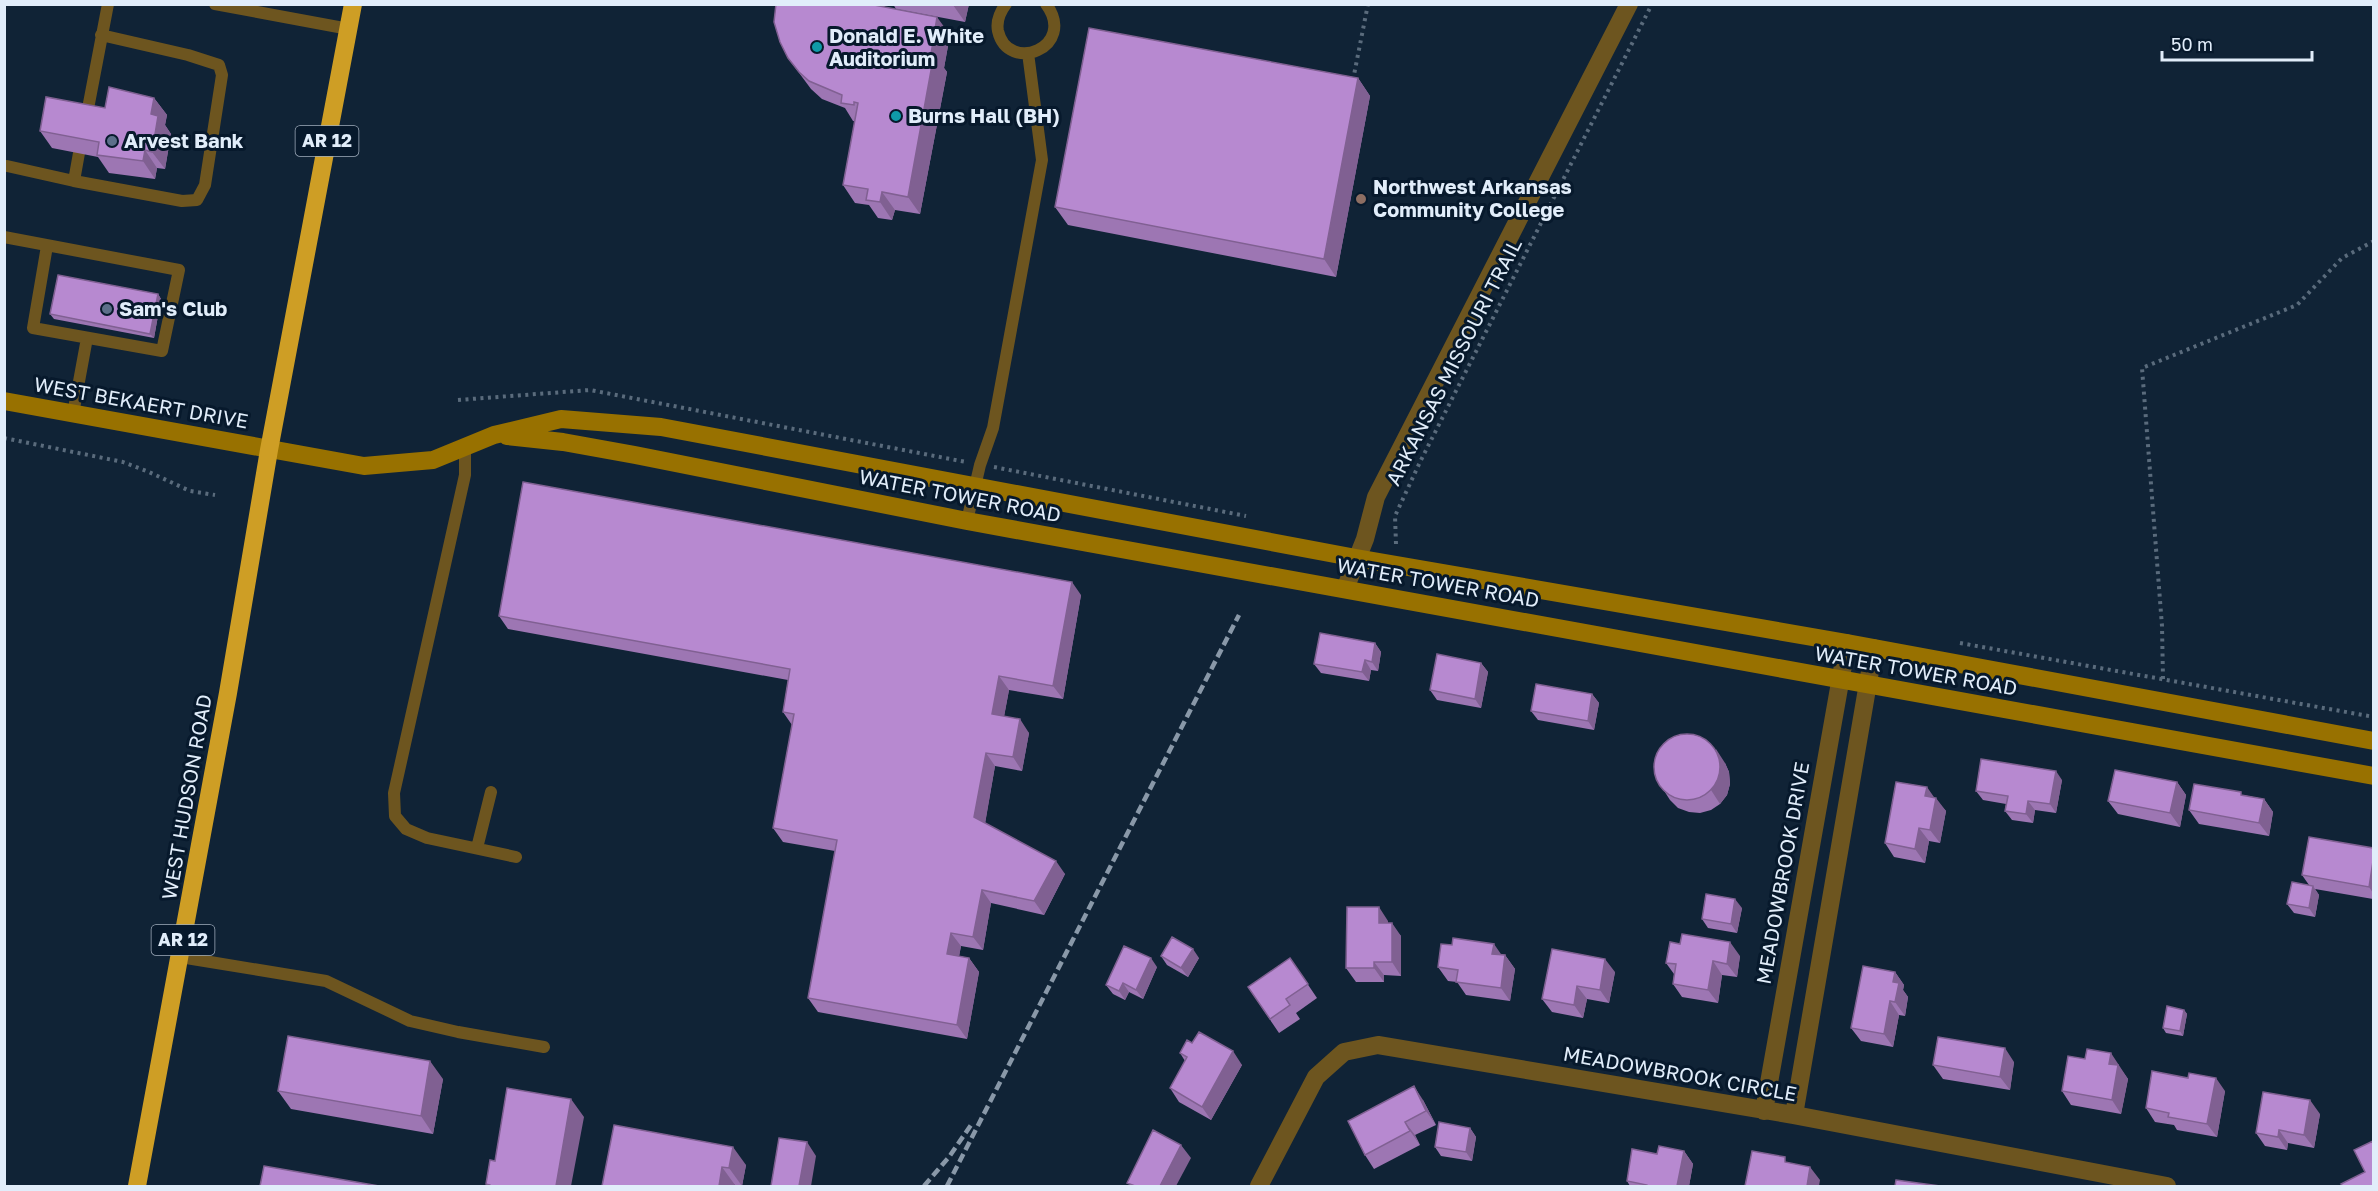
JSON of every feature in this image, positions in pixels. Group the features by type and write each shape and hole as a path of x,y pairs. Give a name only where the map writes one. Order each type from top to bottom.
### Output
{"highway":[{"name":"AR 12","path":"269,450 353,4"},
{"name":"WEST HUDSON ROAD","path":"137,1186 228,693 269,450"}],"street":[{"path":"1345,589 1365,539 1376,497 1385,478 1629,4"},
{"name":"WEST BEKAERT DRIVE","path":"4,401 269,450"},
{"name":"WATER TOWER ROAD","path":"269,450 364,466 433,460 494,435 561,419 661,427 1356,558 1848,643 2373,741"},
{"name":"WATER TOWER ROAD","path":"494,435 574,444 967,521 2373,776"},
{"name":"MEADOWBROOK DRIVE","path":"1764,1112 1848,643"},
{"path":"1794,1115 1874,648"},
{"name":"MEADOWBROOK CIRCLE","path":"1259,1186 1316,1077 1344,1052 1378,1045 1764,1112 1794,1115 2166,1186"}],"lane":[{"path":"86,119 108,4"},
{"path":"215,4 348,29"},
{"path":"1006,4 999,15 999,33 1010,48 1028,54 1037,51 1051,39 1054,21 1046,4"},
{"path":"7,166 182,201 197,200 205,185 222,75 219,65 188,55 101,35"},
{"path":"967,521 975,485 993,428 1042,160 1028,54"},
{"path":"74,181 79,153"},
{"path":"4,237 180,270 162,351 33,328 47,246"},
{"path":"73,414 87,338"},
{"path":"465,446 465,475 394,793 395,816 406,829 427,838 516,857"},
{"path":"477,848 491,792"},
{"path":"180,957 326,981 410,1021 544,1047"}],"path":[{"path":"1353,81 1368,4"},
{"name":"ARKANSAS MISSOURI TRAIL","path":"1396,544 1395,516 1420,462 1652,4"},
{"path":"2163,679 2162,626 2142,368 2297,305 2342,258 2373,241"},
{"path":"4,438 123,462 190,491 215,495"}],"building":[{"name":"Burns Hall (BH)","path":"776,4 869,4 937,17 931,54 934,54 908,197 882,192 880,202 866,200 868,189 843,185 858,103 854,102 854,105 841,103 842,95 809,81 799,72 788,58 780,42 774,22"},
{"path":"1089,28 1358,78 1324,259 1055,207"},
{"path":"109,87 154,98 151,114 158,116 152,152 145,150 143,161 97,155 99,142 40,131 46,97 105,108"},
{"name":"Sam's Club","path":"58,275 158,294 150,334 50,314"},
{"path":"523,482 1072,582 1053,686 999,676 992,714 1020,719 1013,757 986,753 974,817 1056,861 1034,901 982,890 973,937 951,933 947,954 969,958 957,1025 808,998 837,840 773,828 794,714 783,712 790,669 499,616"},
{"path":"1320,633 1375,643 1372,662 1365,660 1362,672 1314,664"},
{"path":"1437,654 1481,663 1475,699 1430,690"},
{"path":"1536,684 1592,694 1588,721 1531,711"},
{"path":"1687,734 1699,737 1710,744 1717,755 1720,767 1717,779 1710,790 1699,797 1687,800 1675,797 1664,790 1657,779 1654,767 1657,755 1664,744 1675,737"},
{"path":"1981,759 2056,771 2050,804 2028,801 2026,814 2005,811 2008,796 1976,791"},
{"path":"2115,770 2177,782 2170,813 2108,801"},
{"path":"1896,782 1927,787 1925,796 1936,798 1930,830 1919,828 1915,849 1885,843"},
{"path":"2194,784 2241,792 2241,795 2264,799 2259,823 2189,810"},
{"path":"2309,837 2373,848 2369,887 2302,875"},
{"path":"2292,882 2313,886 2309,908 2287,904"},
{"path":"1706,894 1735,899 1731,924 1702,919"},
{"path":"1347,907 1379,907 1379,923 1392,923 1392,962 1374,962 1374,968 1346,968"},
{"path":"1682,934 1730,942 1727,964 1713,961 1708,990 1673,984 1676,964 1666,963 1670,942 1680,944"},
{"path":"1172,937 1193,949 1181,968 1161,956"},
{"path":"1453,938 1494,944 1492,954 1505,955 1501,988 1456,982 1458,970 1438,967 1441,944 1452,945"},
{"path":"1124,946 1151,958 1136,990 1123,983 1119,991 1106,985"},
{"path":"1552,949 1605,959 1600,990 1577,986 1574,1005 1542,999"},
{"path":"1290,958 1308,984 1286,999 1290,1005 1270,1019 1248,987"},
{"path":"1863,966 1895,972 1893,982 1899,983 1895,1002 1890,1001 1884,1034 1851,1028"},
{"path":"2167,1006 2184,1010 2180,1031 2163,1028"},
{"path":"1199,1032 1233,1051 1202,1107 1170,1088 1187,1057 1180,1053 1187,1040 1192,1043"},
{"path":"288,1036 430,1061 421,1116 278,1091"},
{"path":"1938,1037 2005,1048 2000,1077 1933,1065"},
{"path":"2087,1049 2111,1053 2109,1064 2118,1065 2112,1100 2062,1091 2068,1056 2085,1059"},
{"path":"2152,1071 2188,1078 2189,1073 2216,1078 2207,1124 2168,1117 2169,1113 2146,1108"},
{"path":"1414,1086 1426,1111 1405,1122 1410,1131 1365,1155 1348,1121"},
{"path":"507,1088 571,1099 556,1186 490,1186 486,1184 490,1160 495,1161"},
{"path":"2263,1092 2310,1100 2304,1135 2279,1130 2278,1137 2256,1133"},
{"path":"1439,1122 1470,1128 1466,1152 1435,1147"},
{"path":"614,1125 733,1147 729,1168 722,1167 719,1186 602,1186"},
{"path":"1153,1130 1181,1145 1160,1186 1135,1186 1127,1183"},
{"path":"779,1138 807,1142 799,1186 771,1186"},
{"path":"2373,1141 2373,1186 2343,1186 2341,1184 2365,1172 2354,1150"},
{"path":"1659,1146 1684,1151 1677,1186 1647,1186 1627,1181 1632,1149 1657,1154"},
{"path":"1752,1151 1785,1157 1785,1162 1810,1167 1807,1186 1745,1186"},
{"path":"264,1166 379,1186 260,1186"},
{"path":"1896,1180 1940,1186 1895,1186"}],"railway":[{"path":"947,1186 1239,615"},
{"path":"924,1186 949,1157 971,1125"}],"place":[{"name":"Donald E. White Auditorium","path":"817,47"},
{"name":"Burns Hall (BH)","path":"896,116"},
{"name":"Arvest Bank","path":"112,141"},
{"name":"Northwest Arkansas Community College","path":"1361,199"},
{"name":"Sam's Club","path":"107,309"}]}
